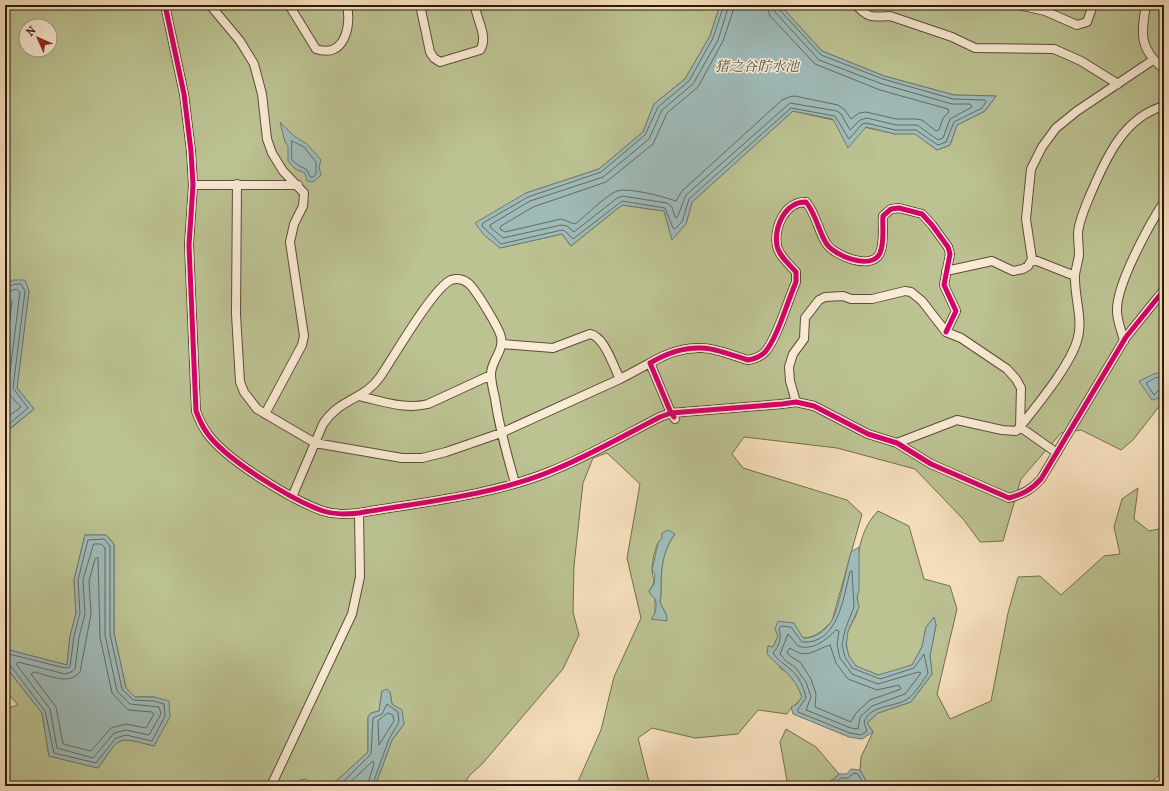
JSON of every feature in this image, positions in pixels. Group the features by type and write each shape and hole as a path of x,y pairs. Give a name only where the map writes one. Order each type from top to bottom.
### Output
{"street":[{"path":"165,5 184,94 193,185 189,245 196,411 200,423 208,434 230,455 292,497 323,511 340,515 359,513 484,492 549,472 673,416 796,402 814,406 868,434 897,443 931,464 1009,498 1032,489 1041,479 1124,341 1164,290"},
{"path":"210,5 240,41 254,64 262,94 267,138 272,152 283,171 298,184 304,193 305,199 291,232 290,242 304,336 299,354 265,414"},
{"path":"289,5 316,48 327,50 341,43 346,37 348,29 347,5"},
{"path":"420,5 430,52 434,58 440,62 480,50 484,45 484,38 475,5"},
{"path":"856,5 868,15 881,18 890,16 952,38 975,48 1054,49 1082,61 1118,84"},
{"path":"1018,5 1045,12 1077,24 1087,22 1093,5"},
{"path":"1146,5 1142,36 1146,49 1153,60 1164,69"},
{"path":"946,271 992,261 1018,271 1028,266 1032,258 1026,219 1031,169 1042,147 1056,128 1088,103 1153,60"},
{"path":"897,443 957,420 1002,430 1016,431 1020,427 1071,355 1077,341 1080,326 1075,276 1079,256 1078,233 1084,212 1112,146 1129,127 1145,115 1164,106"},
{"path":"237,184 236,314 240,382 250,402 265,414 315,443 402,458 422,458 446,452 502,433 620,380 661,357 682,351 702,348 748,360 754,359 764,353 773,339 796,282 796,272 780,254 777,246 781,216 793,204 800,202 806,202 811,207 826,243 831,249 840,255 862,261 871,260 880,253 884,234 883,216 891,209 899,208 922,214 948,247 950,254 944,285 956,311 946,332"},
{"path":"193,185 298,184"},
{"path":"1124,341 1117,311 1122,290 1134,255 1164,202"},
{"path":"1032,258 1075,276"},
{"path":"292,497 328,415 341,404 359,396 375,384 411,329 445,284 451,280 463,280 473,288 498,330 502,344 492,367 491,375 502,433 515,483"},
{"path":"796,402 790,381 789,367 793,354 804,339 805,318 819,300 825,296 843,296 851,299 872,299 905,290 922,301 946,332 961,338 1007,369 1016,379 1021,388 1020,427"},
{"path":"502,344 553,348 590,334 594,335 601,340 620,380"},
{"path":"650,363 673,416"},
{"path":"359,396 409,407 419,407 491,375"},
{"path":"1020,427 1057,453"},
{"path":"271,786 352,614 360,577 359,513"}],"green space":[{"path":"5,5 720,5 710,36 685,79 654,104 643,132 599,169 526,193 500,248 562,234 571,246 622,205 664,211 672,239 686,224 692,202 793,111 895,134 915,133 937,150 950,145 957,125 985,111 996,96 954,95 884,76 822,51 780,5 1164,5 1164,400 1133,440 1121,450 1081,430 1061,433 1021,479 1003,541 980,542 964,520 915,469 837,448 744,437 732,454 743,468 847,500 862,514 832,621 819,633 808,638 778,636 773,647 768,646 781,669 789,673 798,686 802,697 800,700 787,714 758,710 738,734 695,738 652,728 638,738 650,786 576,786 601,730 614,677 641,618 627,558 640,484 607,453 593,458 583,483 574,566 573,612 579,635 563,669 483,763 470,775 463,786 375,786 392,740 404,724 392,704 390,692 382,691 379,711 371,713 368,717 368,752 331,786 309,786 306,779 300,780 295,786 5,786 5,709 18,705 5,690 5,666 42,713 49,756 98,768 111,750 120,741 132,741 154,746 154,697 135,697 126,688 114,633 114,544 106,535 85,535 74,580 76,613 70,636 67,665 5,649 5,428 10,429 34,409 17,388 29,291 14,280 5,285","holes":["675,534 670,541 664,556 660,601 666,615 666,621 655,615 655,599 649,591 654,582 652,567 657,544 662,538"]},
{"path":"1138,488 1134,519 1149,531 1164,528 1164,770 1148,786 869,786 860,770 861,757 873,732 867,723 878,713 911,702 932,674 930,655 936,625 934,618 926,627 922,647 912,665 879,675 858,667 852,661 847,649 847,640 848,631 858,608 858,555 864,531 878,511 909,526 924,579 950,586 957,609 937,694 950,719 991,701 1008,613 1018,577 1040,576 1061,595 1104,556 1120,554 1114,527 1122,499"},
{"path":"786,729 816,747 839,774 834,779 816,786 788,786 780,742"}],"water":[{"name":"猪之谷貯水池","path":"720,5 780,5 822,51 884,76 954,95 996,96 985,111 957,125 950,145 937,150 915,134 895,134 866,127 848,148 833,119 793,111 692,202 686,224 672,240 664,211 622,205 571,246 562,234 500,248 484,235 475,223 526,193 599,169 643,132 654,104 685,79 710,36"},
{"path":"280,122 294,136 307,144 321,160 319,167 321,175 313,182 307,181 305,173 295,169 288,161 288,146 285,142"},
{"path":"14,280 25,280 29,291 17,388 34,409 9,429 5,428 5,285"},
{"path":"1164,372 1163,392 1159,398 1152,400 1139,381 1154,374"},
{"path":"668,530 675,534 670,541 664,556 660,601 667,621 651,619 655,613 656,605 655,599 649,591 654,584 655,575 652,570 658,543 662,538 662,533"},
{"path":"85,535 106,535 114,544 114,633 126,688 135,697 154,697 169,701 170,717 154,746 132,741 120,741 111,750 98,768 49,756 42,713 5,666 5,649 67,665 70,636 76,613 74,580"},
{"path":"859,547 859,590 857,598 859,607 848,631 846,645 849,656 856,666 878,675 912,665 922,647 926,627 934,617 936,625 930,656 932,674 911,702 878,713 867,723 873,732 862,739 849,737 793,714 791,707 797,704 802,697 799,689 787,673 767,654 768,646 773,647 778,636 775,629 778,621 794,623 803,638 815,636 829,625 837,609 851,552"},
{"path":"387,689 390,692 392,704 402,710 404,724 392,740 375,786 331,786 368,752 368,717 371,713 379,711 382,691"},
{"path":"851,769 860,770 869,786 822,786 833,781 839,774 847,774"}],"cycle path":[{"path":"165,5 184,94 191,151 193,185 189,245 196,411 207,433 216,444 229,455 260,478 310,506 332,513 359,513 479,493 526,480 577,460 660,417 671,413 674,417"},
{"path":"946,332 956,311 944,285 950,254 948,247 922,214 899,208 891,209 883,216 883,239 880,253 876,258 869,261 862,261 844,257 830,248 823,238 806,202 798,203 792,206 786,211 779,224 776,239 778,250 782,257 796,272 796,282 778,329 765,352 757,358 748,360 713,349 695,348 675,352 650,363 671,413 796,402 814,406 868,434 897,443 931,464 1009,498 1026,491 1041,479 1126,337 1164,290"}]}
